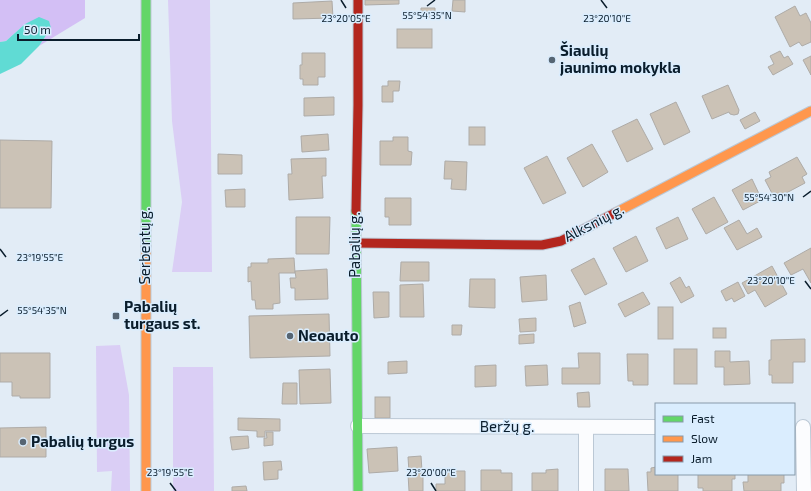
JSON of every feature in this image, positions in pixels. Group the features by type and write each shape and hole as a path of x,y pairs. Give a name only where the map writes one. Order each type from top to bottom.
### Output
{"street":[{"name":"Serbentų g.","path":"146,0 146,491"},
{"name":"Pabalių g.","path":"358,0 358,105 355,244 358,491"},
{"name":"Alksnių g.","path":"355,244 542,245 561,241 811,112"},
{"name":"Beržų g.","path":"358,426 586,428 655,427"},
{"path":"803,427 804,491"},
{"path":"586,428 586,491"}],"shaded area":[{"path":"0,0 85,0 85,18 39,46 51,28 25,24 6,41 0,42"},
{"path":"168,0 210,0 212,272 172,272 182,202 172,121"},
{"path":"39,17 49,21 51,28 39,46 21,64 0,74 0,42 6,41 25,24"},
{"path":"120,345 129,395 130,491 111,491 112,471 97,472 96,346"},
{"path":"173,367 213,367 214,491 173,491"}],"building":[{"path":"365,0 399,0 399,4 365,5"},
{"path":"453,0 465,0 465,12 452,11"},
{"path":"332,1 333,18 293,19 293,3"},
{"path":"795,6 800,16 806,13 811,23 811,42 802,46 799,42 790,47 775,17"},
{"path":"421,8 435,8 435,18 421,17"},
{"path":"397,29 432,29 432,48 397,48"},
{"path":"780,51 784,58 788,56 793,64 773,75 768,67 774,64 770,56"},
{"path":"302,53 325,53 325,77 318,77 318,85 303,85 303,79 300,79"},
{"path":"811,56 811,75 803,60"},
{"path":"388,81 400,81 399,91 393,91 393,102 382,102 382,86 388,86"},
{"path":"728,85 739,110 738,114 734,115 730,114 729,112 712,119 702,96"},
{"path":"334,97 334,115 304,116 304,98"},
{"path":"676,102 690,132 664,145 650,114"},
{"path":"755,112 760,121 745,129 740,120"},
{"path":"637,119 653,149 627,162 612,131"},
{"path":"469,127 485,127 485,145 469,145"},
{"path":"328,134 329,150 302,152 301,136"},
{"path":"393,137 408,137 408,151 412,152 411,165 380,165 380,141 393,141"},
{"path":"0,140 52,141 51,208 0,208"},
{"path":"592,144 608,172 583,187 567,158"},
{"path":"218,154 242,155 242,174 218,174"},
{"path":"547,156 566,193 543,204 524,168"},
{"path":"797,157 807,174 802,177 805,183 775,199 765,180 771,177 769,172"},
{"path":"326,158 326,176 322,176 323,198 289,200 288,174 292,174 291,159"},
{"path":"445,161 467,162 466,190 451,189 452,179 444,179"},
{"path":"752,179 762,200 743,210 732,190"},
{"path":"245,189 245,207 226,207 225,190"},
{"path":"714,197 728,222 706,234 692,209"},
{"path":"385,198 411,198 411,225 389,225 389,217 385,217"},
{"path":"296,217 330,217 329,254 296,254"},
{"path":"678,217 688,239 666,249 656,228"},
{"path":"739,220 747,234 757,228 762,237 737,250 724,228"},
{"path":"636,236 648,261 626,272 613,248"},
{"path":"811,248 811,283 803,269 791,275 784,263"},
{"path":"294,258 295,273 279,273 280,303 273,304 273,309 256,309 255,300 252,300 251,281 248,282 248,267 251,267 251,263 268,263 268,259"},
{"path":"594,258 607,284 585,295 571,270"},
{"path":"401,262 429,262 429,281 400,281"},
{"path":"772,266 787,294 765,307 755,290 748,294 742,283"},
{"path":"327,269 328,299 295,300 295,288 291,288 290,278 296,278 295,271"},
{"path":"546,275 547,300 522,302 520,277"},
{"path":"680,277 686,288 689,286 694,296 681,303 670,283"},
{"path":"470,279 495,279 495,308 469,307"},
{"path":"738,282 745,296 734,302 732,298 726,301 721,291"},
{"path":"423,284 424,317 400,317 400,285"},
{"path":"373,292 389,292 389,317 374,318"},
{"path":"643,292 650,304 625,317 618,304"},
{"path":"580,302 586,323 574,327 569,306"},
{"path":"658,307 673,307 673,339 658,339"},
{"name":"Neoauto","path":"329,314 330,356 250,358 249,316"},
{"path":"536,318 536,331 520,332 519,319"},
{"path":"452,325 462,325 461,335 452,335"},
{"path":"713,328 726,328 726,338 713,338"},
{"path":"534,334 534,343 519,344 519,335"},
{"path":"805,339 805,362 793,362 793,383 772,383 772,375 769,375 771,340"},
{"path":"674,349 697,349 697,384 674,384"},
{"path":"715,351 730,351 730,362 749,361 750,384 724,385 724,367 715,367"},
{"path":"0,353 50,353 50,398 20,398 20,396 12,396 12,382 0,382"},
{"path":"578,353 600,353 600,384 562,384 562,368 579,368"},
{"path":"627,354 648,354 648,385 633,385 633,381 628,381"},
{"path":"407,361 407,373 388,374 388,362"},
{"path":"496,365 496,386 475,387 475,366"},
{"path":"547,365 548,385 526,386 525,366"},
{"path":"330,369 331,403 300,404 299,370"},
{"path":"283,383 297,383 297,404 282,404"},
{"path":"589,392 590,407 578,407 577,393"},
{"path":"375,397 390,397 390,418 375,418"},
{"path":"238,418 280,419 280,431 265,431 265,437 257,437 257,431 238,430"},
{"name":"Pabalių turgus","path":"46,427 46,457 0,457 0,428"},
{"path":"266,432 273,432 273,445 264,446 264,438 267,438"},
{"path":"248,436 249,448 232,450 230,437"},
{"path":"397,447 398,471 369,473 367,449"},
{"path":"421,456 422,471 409,472 408,457"},
{"path":"281,461 282,470 278,470 278,479 264,480 263,462"},
{"path":"655,467 655,475 678,475 678,491 648,491 647,472 651,472 651,468"},
{"path":"558,469 558,491 532,491 532,473 546,473 546,470"},
{"path":"605,469 628,469 629,491 605,491"},
{"path":"481,470 501,470 501,473 512,473 512,491 481,491"},
{"path":"445,471 465,471 465,491 436,491 436,484 445,484"},
{"path":"423,473 423,491 409,491 408,474"},
{"path":"698,475 735,475 735,479 732,479 732,491 703,491 703,488 698,488"},
{"path":"748,475 784,475 784,483 781,483 781,491 744,491 743,482 748,482"},
{"path":"246,486 247,491 232,491 232,487"}],"traffic: fast":[{"path":"146,0 146,246"},
{"path":"356,211 358,491"}],"traffic: slow":[{"path":"615,213 811,111"},
{"path":"146,246 146,491"}],"traffic: jam":[{"path":"356,211 358,0"},
{"path":"355,243 542,245 561,241 615,213"}],"place":[{"name":"Šiaulių jaunimo mokykla","path":"552,60"},
{"name":"Pabalių turgaus st.","path":"116,316"},
{"name":"Neoauto","path":"290,336"},
{"name":"Pabalių turgus","path":"23,442"}]}
